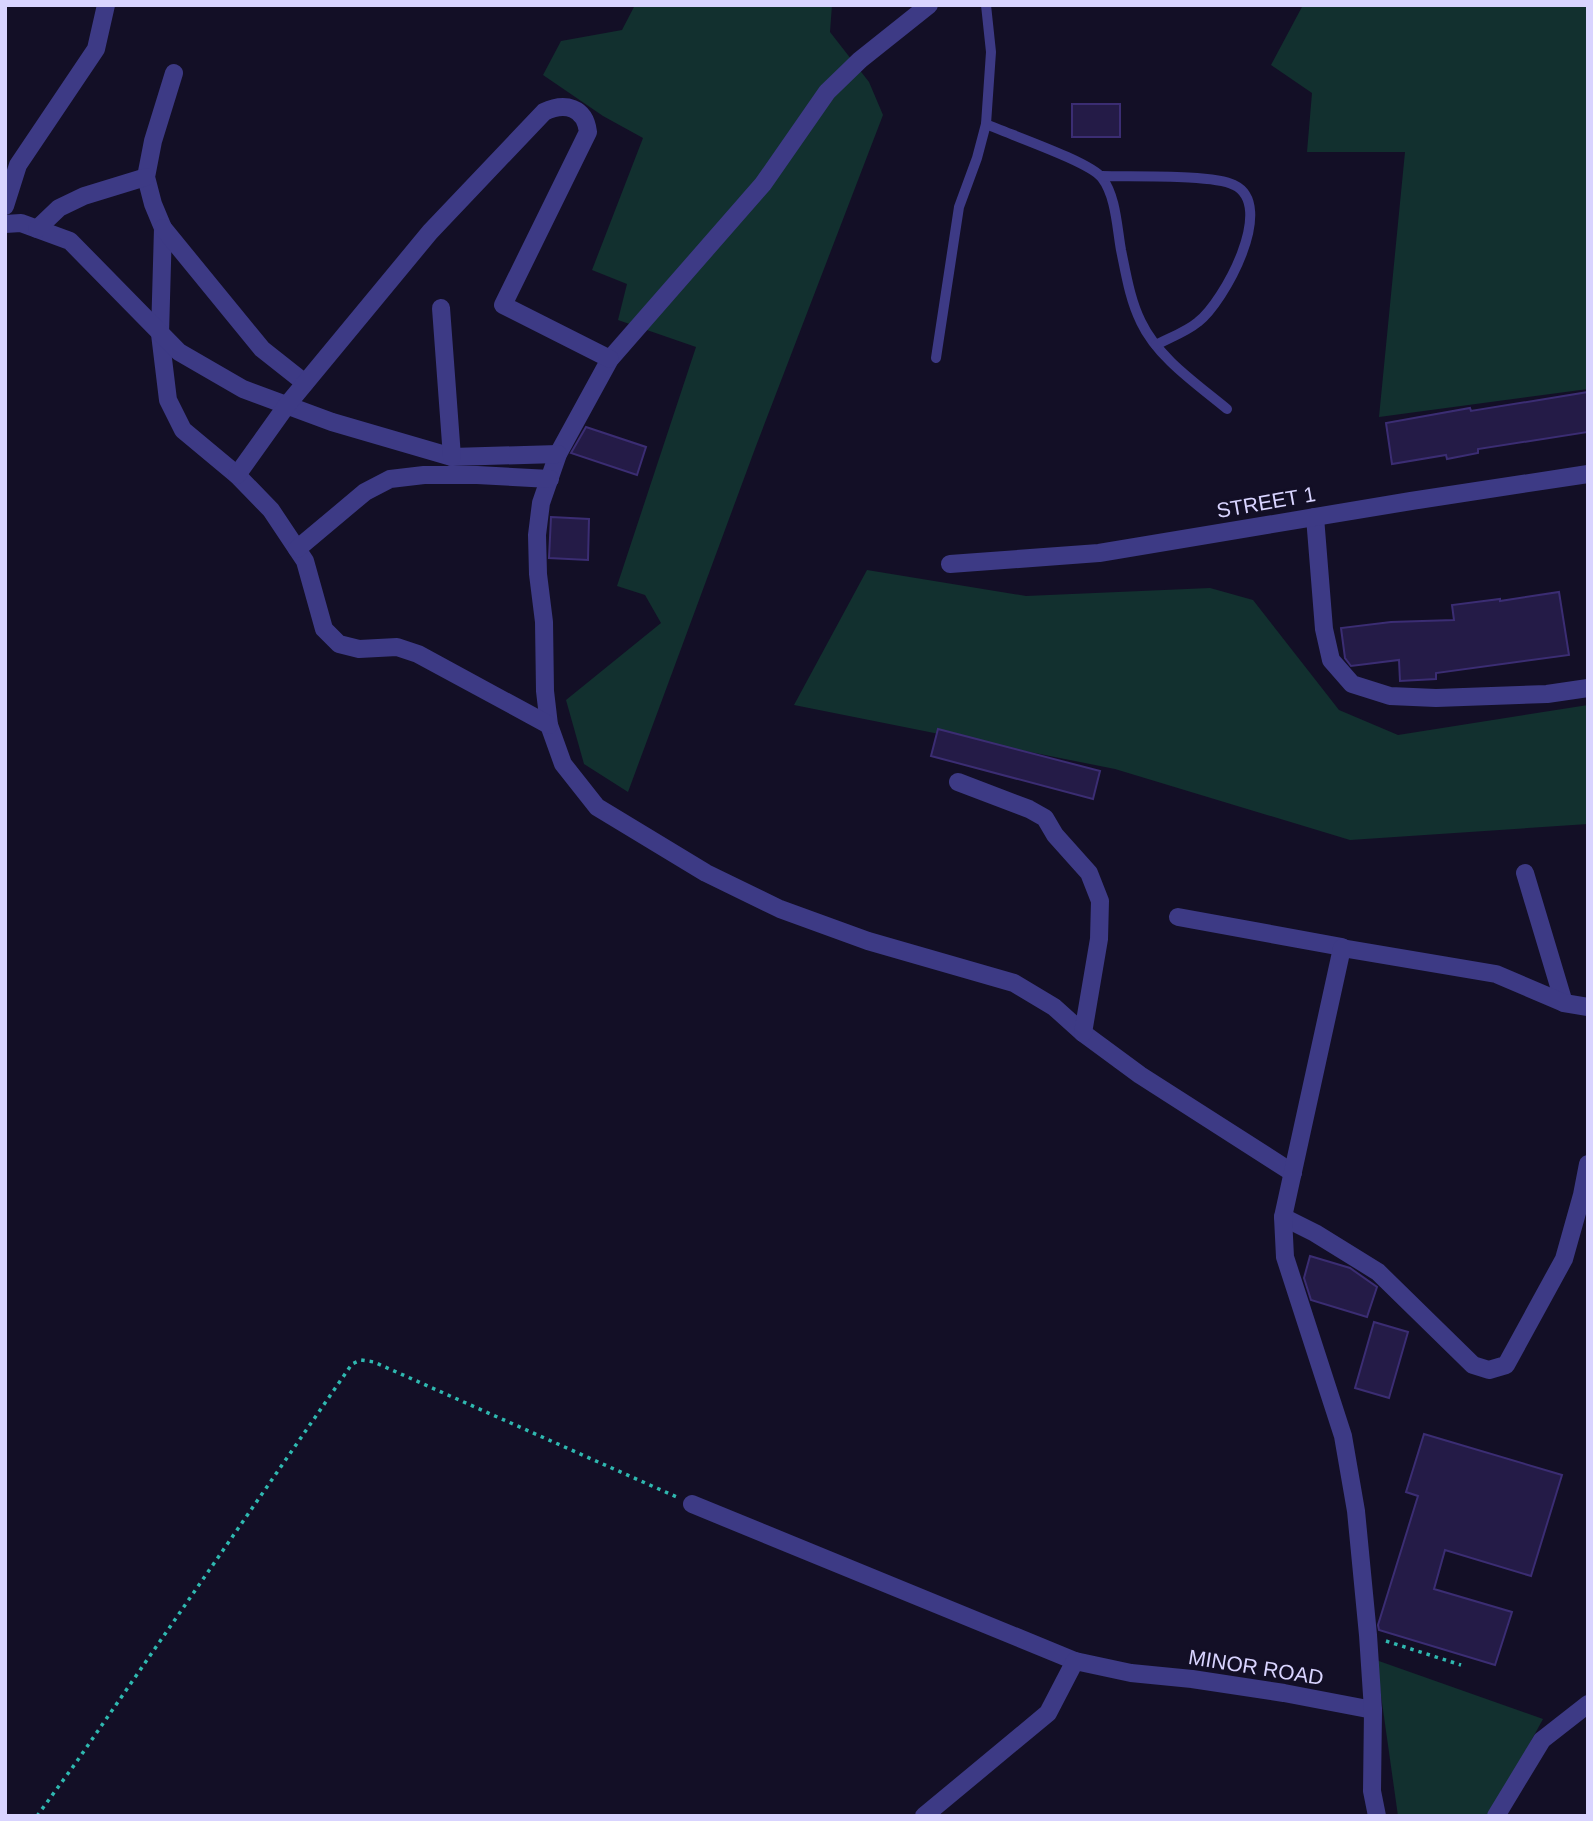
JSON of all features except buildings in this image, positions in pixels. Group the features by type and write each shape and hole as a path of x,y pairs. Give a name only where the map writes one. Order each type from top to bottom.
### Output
{"street":[{"path":"5,206 18,164 96,49 106,5"},
{"path":"929,5 860,60 827,92 763,184 610,359 558,454 541,503 537,535 549,726 563,764 597,807 706,873 780,909 867,941 1014,984 1054,1007 1083,1033 1140,1075 1293,1173"},
{"path":"174,73 153,141 146,177 163,228 262,349 305,383"},
{"path":"237,475 287,405 430,232 544,112 554,107 567,107 580,113 587,121 588,132 503,304 610,359"},
{"path":"37,229 60,208 84,196 146,177"},
{"path":"5,224 21,223 70,241 179,352 243,389 332,422 452,457 558,454"},
{"path":"163,228 160,334 168,400 183,430 237,475 271,510 305,561 324,629 339,644 359,649 397,647 418,654 549,726"},
{"path":"441,308 452,457"},
{"name":"STREET 1","path":"950,564 1099,553 1588,474"},
{"path":"297,549 365,492 390,479 424,475 550,479"},
{"path":"1314,517 1324,629 1331,660 1352,684 1390,696 1436,698 1546,694 1588,688"},
{"path":"958,782 1029,808 1045,818 1055,835 1089,873 1100,901 1100,939 1083,1033"},
{"path":"1525,873 1564,1003"},
{"path":"1178,917 1496,974 1564,1003 1588,1007"},
{"path":"1342,947 1283,1217 1285,1257 1343,1436 1356,1511 1368,1635 1373,1710 1372,1791 1377,1816"},
{"path":"1283,1217 1315,1233 1378,1272 1473,1366 1489,1370 1506,1365 1564,1259 1588,1164"},
{"name":"MINOR ROAD","path":"692,1503 1074,1661 1131,1673 1284,1693 1373,1710"},
{"path":"924,1816 1048,1713 1074,1661"},
{"path":"1496,1816 1542,1740 1588,1704"}],"lane":[{"path":"936,358 960,207 986,124 991,52 986,5"},
{"path":"986,124 1084,165 1102,176 1210,180 1233,184 1247,193 1252,213 1250,229 1228,285 1216,304 1198,323 1156,345"},
{"path":"1102,176 1111,201 1128,284 1141,323 1156,345 1186,375 1227,409"}],"path":[{"path":"37,1816 352,1364 361,1360 374,1362 692,1503"},
{"path":"1368,1635 1461,1665"}],"green space":[{"path":"635,5 832,5 830,32 869,82 883,115 756,446 628,792 584,764 566,700 661,623 645,595 617,586 696,347 618,320 627,284 592,270 643,138 603,116 543,75 561,41 622,30"},
{"path":"1303,5 1588,5 1588,389 1379,417 1405,152 1307,152 1312,93 1271,65"},
{"path":"867,570 1026,596 1210,588 1253,600 1339,710 1398,735 1588,705 1588,824 1350,840 1115,769 794,705"},
{"path":"1376,1660 1543,1719 1490,1816 1398,1816"}]}
